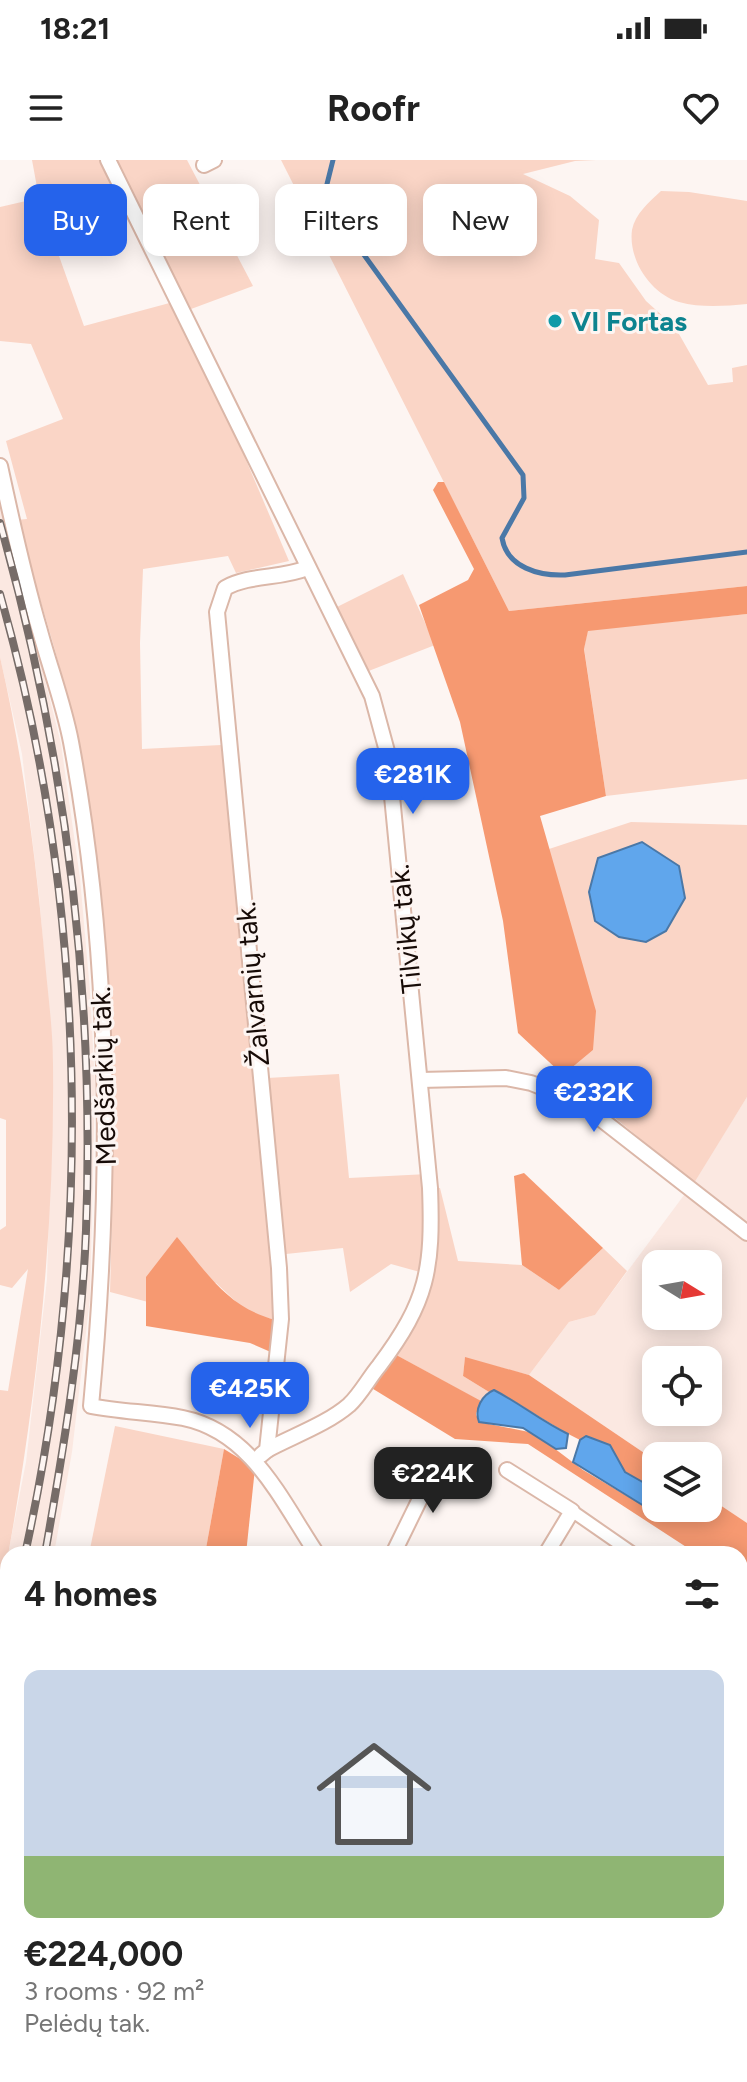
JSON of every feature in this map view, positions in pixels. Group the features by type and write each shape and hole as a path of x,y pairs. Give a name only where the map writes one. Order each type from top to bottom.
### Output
{"street":[{"name":"Tilvikų tak.","path":"108,160 372,696 388,755 420,1080 432,1239 419,1305 401,1338 349,1405 267,1450"},
{"name":"Medšarkių tak.","path":"0,466 22,565 70,739 88,846 106,1080 102,1289 91,1406 183,1419 223,1433 255,1460 312,1546"},
{"name":"Žalvarnių tak.","path":"267,1450 281,1319 279,1268 217,612 225,588 236,582 293,574 307,568"},
{"path":"420,1080 506,1078 531,1083 579,1102 747,1233"},
{"path":"255,1460 267,1450"},
{"path":"397,1546 439,1460"},
{"path":"507,1470 622,1546"},
{"path":"551,1546 572,1511"}],"shaded area":[{"path":"32,160 187,160 200,184 143,184 143,232 130,205 127,206 127,184 36,184"},
{"name":"VI Fortas","path":"281,160 596,160 575,161 523,174 570,196 599,220 595,259 619,263 646,301 675,327 708,385 733,382 732,368 747,365 747,586 509,611 330,256 407,256 407,184 293,184"},
{"path":"661,191 747,201 747,304 687,304 669,298 651,284 634,253 632,230 639,214"},
{"path":"24,201 24,256 59,256 84,326 177,301 155,256 237,256 253,286 183,312 289,561 236,573 228,556 143,569 140,643 142,749 221,745 279,1268 276,1320 248,1313 216,1283 146,1277 148,1302 110,1292 111,1078 96,865 73,724 54,647 16,520 27,519 6,441 63,419 31,344 0,341 0,207"},
{"path":"438,482 444,482 509,611 747,586 747,614 588,631 584,649 606,796 540,816 596,1011 593,1050 563,1075 518,1033 503,921 460,722 419,605 468,580 474,569 433,490"},
{"path":"0,498 61,744 80,878 95,1085 90,1298 72,1452 55,1546 10,1546 26,1462 47,1279 53,1060 39,895 22,754 0,657"},
{"path":"403,574 435,645 361,674 329,611"},
{"path":"747,614 747,779 606,796 584,648 588,630"},
{"path":"0,657 33,846 53,1064 46,1266 32,1399 9,1546 0,1546 0,1390 8,1391 28,1269 12,1288 0,1285 0,1230 6,1226 6,1120 0,1118"},
{"path":"631,822 747,825 747,1097 694,1183 563,1075 593,1050 549,849"},
{"path":"339,1074 349,1178 428,1174 430,1188 440,1188 458,1261 522,1265 559,1290 603,1248 627,1271 595,1315 569,1322 529,1375 465,1358 463,1376 489,1392 480,1401 389,1351 427,1274 391,1264 350,1292 343,1248 286,1254 267,1078"},
{"path":"747,1097 747,1523 722,1506 722,1442 642,1442 642,1452 529,1375 569,1322 595,1315 642,1252 642,1330 722,1330 722,1250 643,1250 693,1183"},
{"path":"524,1173 603,1248 559,1290 522,1265 514,1176"},
{"path":"177,1237 220,1288 259,1315 276,1320 273,1353 250,1343 146,1326 146,1277"},
{"path":"389,1351 481,1401 476,1414 479,1422 534,1433 583,1470 642,1505 642,1518 528,1444 455,1439 365,1384"},
{"path":"465,1357 529,1375 642,1452 642,1482 625,1472 586,1436 580,1440 495,1390 489,1392 463,1376"},
{"path":"115,1426 224,1449 206,1546 91,1546"},
{"path":"224,1449 255,1468 247,1546 206,1546"},
{"path":"722,1506 747,1523 747,1546 685,1546 648,1522 722,1522"}],"water":[{"path":"642,842 679,866 685,898 666,931 646,942 619,937 595,921 589,892 598,858"},
{"path":"494,1390 568,1434 566,1448 556,1449 523,1428 479,1422 480,1403"},
{"path":"586,1436 610,1445 625,1472 642,1482 642,1505 573,1462 580,1440"}],"waterway":[{"path":"333,160 326,188 328,205 523,475 524,498 502,538 510,557 535,572 565,575 747,552"}],"railway":[{"path":"0,523 23,610 58,785 71,873 86,1051 88,1140 81,1311 46,1546"},
{"path":"0,594 29,711 51,830 65,951 71,1072 71,1194 63,1316 47,1436 26,1546"}],"place":[{"name":"VI Fortas","path":"555,321"}]}
